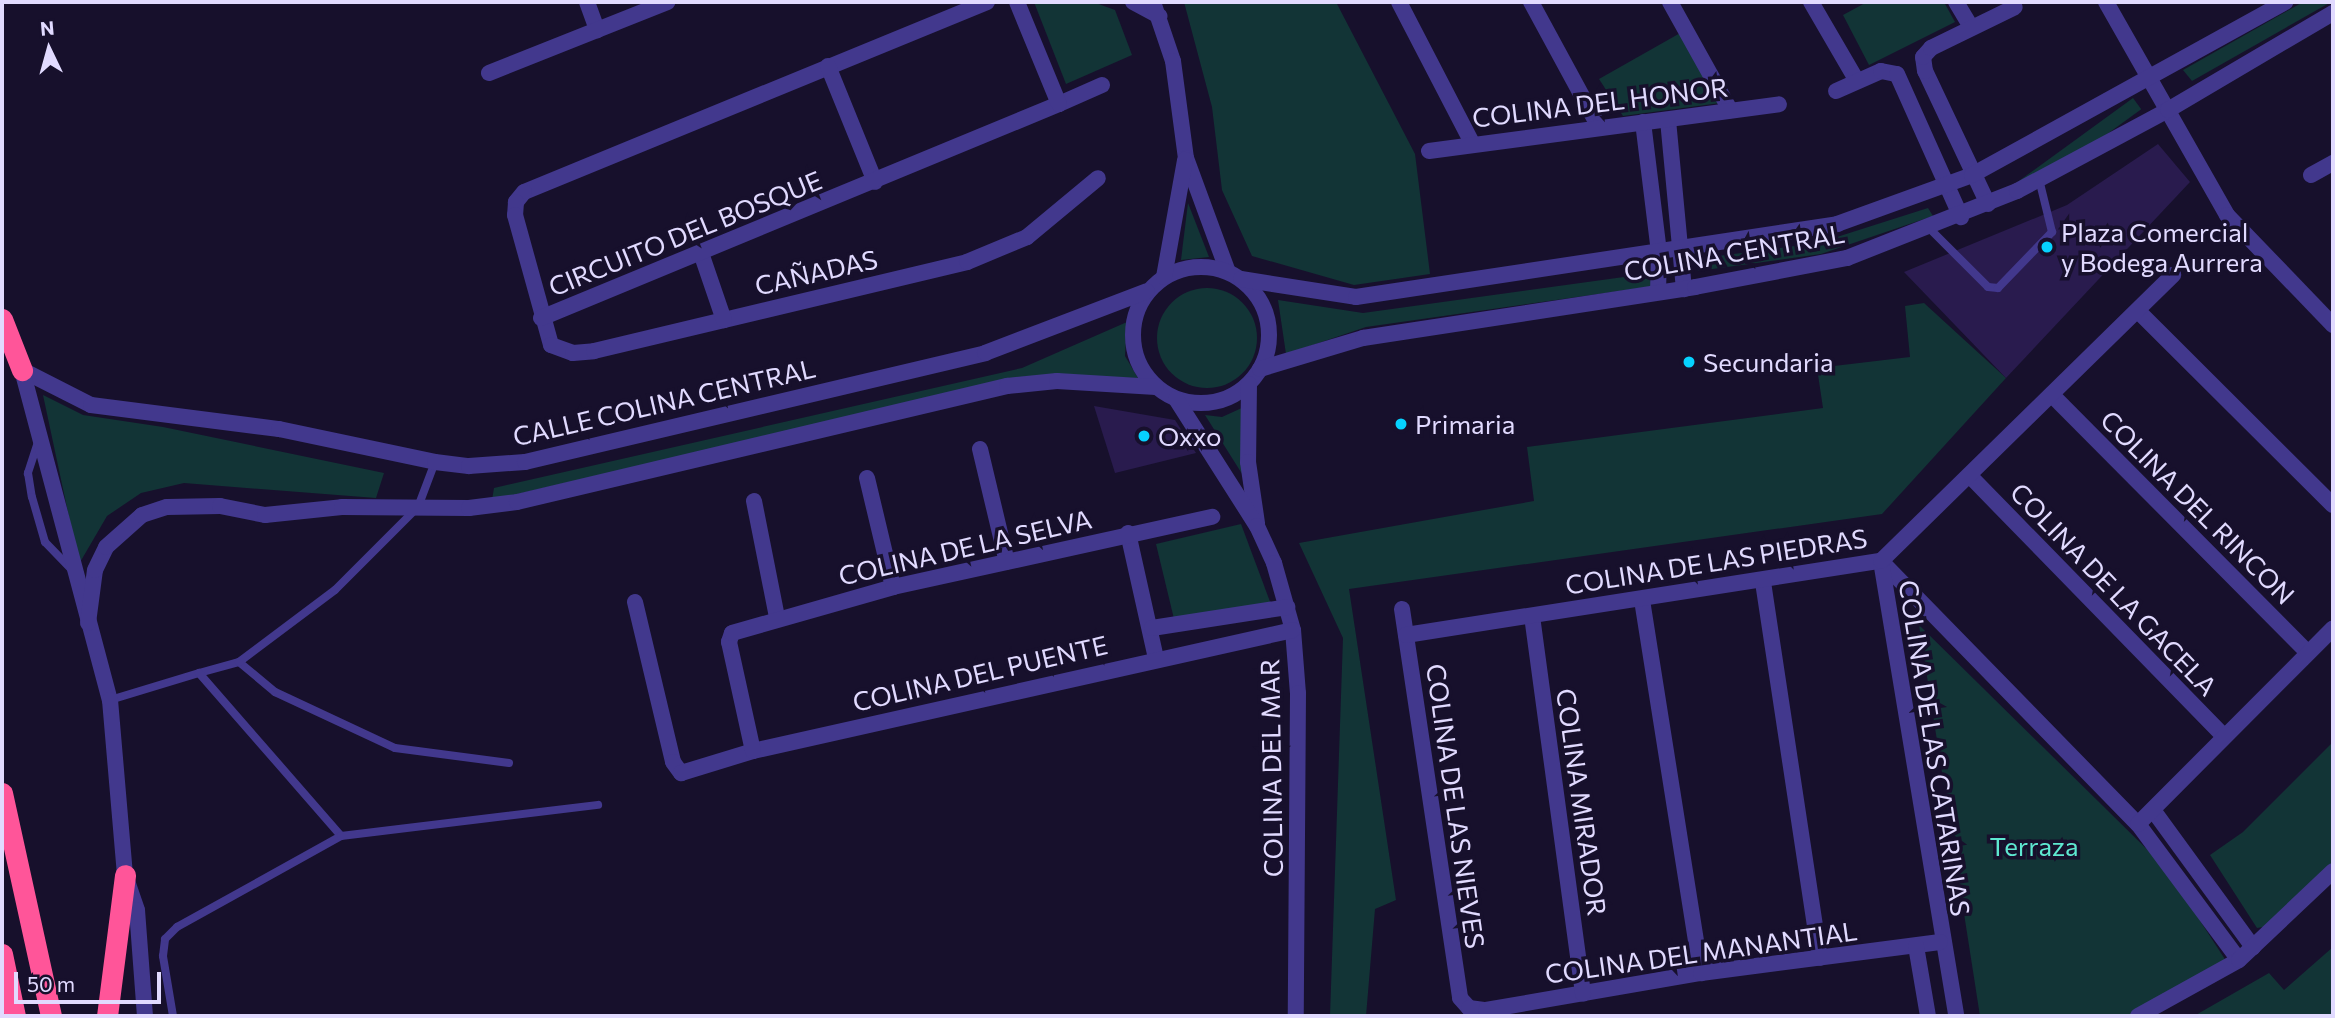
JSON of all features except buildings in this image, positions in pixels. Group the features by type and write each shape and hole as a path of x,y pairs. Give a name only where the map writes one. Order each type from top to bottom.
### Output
{"highway":[{"path":"2,319 22,370"},
{"path":"2,793 51,1016"},
{"path":"107,1016 125,876"},
{"path":"2,954 15,1016"},
{"path":"3,1016 8,977"}],"street":[{"path":"587,2 597,30"},
{"path":"489,73 667,2"},
{"name":"CIRCUITO DEL BOSQUE","path":"988,2 524,192 516,202 515,215 541,318 875,182 1102,85"},
{"path":"1017,2 1059,104"},
{"path":"1133,2 1156,9 1173,61 1186,158 1234,275"},
{"path":"1399,2 1472,143"},
{"path":"1531,2 1600,127"},
{"path":"1670,2 1730,110"},
{"path":"1811,2 1857,81"},
{"path":"1956,2 1971,27"},
{"path":"2106,2 2227,215 2333,325"},
{"name":"COLINA CENTRAL","path":"1234,275 1356,297 1837,225 1948,187 2149,80 2256,9 2279,3"},
{"path":"1988,204 1972,174 1923,57 1971,27 2015,6"},
{"name":"COLINA CENTRAL","path":"1260,369 1363,338 1684,289 1847,258 1961,217 2039,179 2168,110 2333,13"},
{"path":"828,66 875,182"},
{"path":"1836,91 1857,81 1893,71 1961,217"},
{"name":"COLINA DEL HONOR","path":"1429,151 1472,143 1779,104"},
{"path":"1668,120 1683,249 1684,289"},
{"path":"1643,122 1659,251 1658,292"},
{"path":"1164,277 1186,158"},
{"path":"2311,175 2333,163"},
{"name":"CAÑADAS","path":"541,318 551,345 573,353 724,320 1000,252 1027,237 1098,178"},
{"path":"701,253 724,320"},
{"path":"1206,266 1234,275 1255,293 1269,330 1260,369 1249,384 1227,398 1202,404 1176,399 1156,387 1133,351 1134,320 1147,291 1164,277 1184,268 1206,266"},
{"name":"COLINA DE LAS PIEDRAS","path":"1406,635 1763,582 1881,561 2053,396 2172,275"},
{"name":"CALLE COLINA CENTRAL","path":"22,370 91,405 279,429 435,462 469,466 524,462 958,359 1025,341 1147,291"},
{"path":"2138,311 2333,505"},
{"path":"22,370 41,434 73,571 110,700 125,876 137,910 145,1016"},
{"path":"88,623 95,569 106,547 142,515 188,505 275,515 342,507 469,508 517,502 1007,386 1057,382 1156,387"},
{"name":"COLINA DEL MAR","path":"1249,384 1248,462 1257,526"},
{"name":"COLINA DEL RINCON","path":"2053,396 2308,653"},
{"name":"COLINA DEL MAR","path":"1176,399 1257,526 1293,630 1298,693 1296,1016"},
{"path":"980,449 1007,562"},
{"name":"COLINA DE LA GACELA","path":"1970,476 2224,736"},
{"path":"867,478 893,587"},
{"path":"754,501 777,617"},
{"name":"COLINA DE LA SELVA","path":"753,751 729,642 732,633 777,617 893,587 1128,533 1212,517"},
{"path":"1128,533 1152,628 1156,658"},
{"path":"1881,561 2138,824 2239,960"},
{"name":"COLINA DE LAS CATARINAS","path":"1881,561 1940,942 1956,1016"},
{"path":"1763,582 1819,958"},
{"path":"1642,600 1701,973"},
{"name":"COLINA DEL PUENTE","path":"635,602 673,762 681,773 753,751 1156,658 1293,630"},
{"path":"1152,628 1287,607"},
{"name":"COLINA DE LAS NIEVES","path":"1402,609 1460,998 1469,1008"},
{"name":"COLINA MIRADOR","path":"1532,616 1583,994"},
{"path":"2138,824 2333,628"},
{"path":"2153,810 2253,947"},
{"path":"2138,1016 2239,960 2333,872"},
{"name":"COLINA DEL MANANTIAL","path":"1469,1008 1486,1010 1701,973 1940,942"},
{"path":"1916,946 1928,1016"}],"lane":[{"path":"1929,228 1988,287 1998,288 2052,232 2039,179"},
{"path":"41,434 28,474 32,498 45,542 73,571"},
{"path":"110,700 239,662 335,590 418,507 435,462"},
{"path":"239,662 275,692 394,748 509,763"},
{"path":"199,673 341,836"},
{"path":"173,1016 163,956 165,939 177,927 341,836 598,805"}],"green space":[{"path":"1034,2 1093,2 1115,10 1132,55 1066,84"},
{"path":"1184,2 1336,2 1415,154 1430,274 1354,285 1252,256 1222,190 1212,107"},
{"path":"1867,2 1944,2 1955,22 1869,65 1843,15"},
{"path":"2303,2 2331,2 2192,81 2183,70"},
{"path":"1682,32 1720,103 1623,116 1599,79"},
{"path":"2133,98 2141,109 2017,200 2008,189"},
{"path":"1188,203 1209,257 1181,260"},
{"path":"1928,208 1933,216 1821,254 1698,271 1695,259 1818,243"},
{"path":"1653,273 1655,286 1366,327 1286,354 1278,300 1363,313"},
{"path":"1207,288 1226,292 1242,303 1253,319 1257,338 1253,357 1242,373 1226,384 1207,388 1188,384 1172,373 1161,357 1157,338 1161,319 1172,303 1188,292"},
{"path":"1924,303 2006,378 1882,514 1349,589 1396,900 1375,909 1366,1016 1330,1016 1343,638 1299,543 1534,501 1527,447 1823,408 1817,368 1910,357 1905,306"},
{"path":"1127,322 1125,356 1138,378 1028,376 492,500 494,488 1022,368"},
{"path":"43,395 83,415 163,427 384,473 376,498 184,483 141,493 107,516 79,564"},
{"path":"1244,407 1244,477 1205,415 1222,417"},
{"path":"1241,524 1272,607 1175,623 1156,544"},
{"name":"Terraza","path":"1919,625 2166,868 2228,964 2128,1016 1980,1016"},
{"path":"2333,742 2333,868 2280,924 2257,928 2210,855 2243,832"},
{"path":"2333,947 2333,1016 2194,1016 2269,973 2284,990"}],"place":[{"name":"Plaza Comercial y Bodega Aurrera","path":"2047,247"},
{"name":"Secundaria","path":"1689,362"},
{"name":"Primaria","path":"1401,424"},
{"name":"Oxxo","path":"1144,436"}]}
